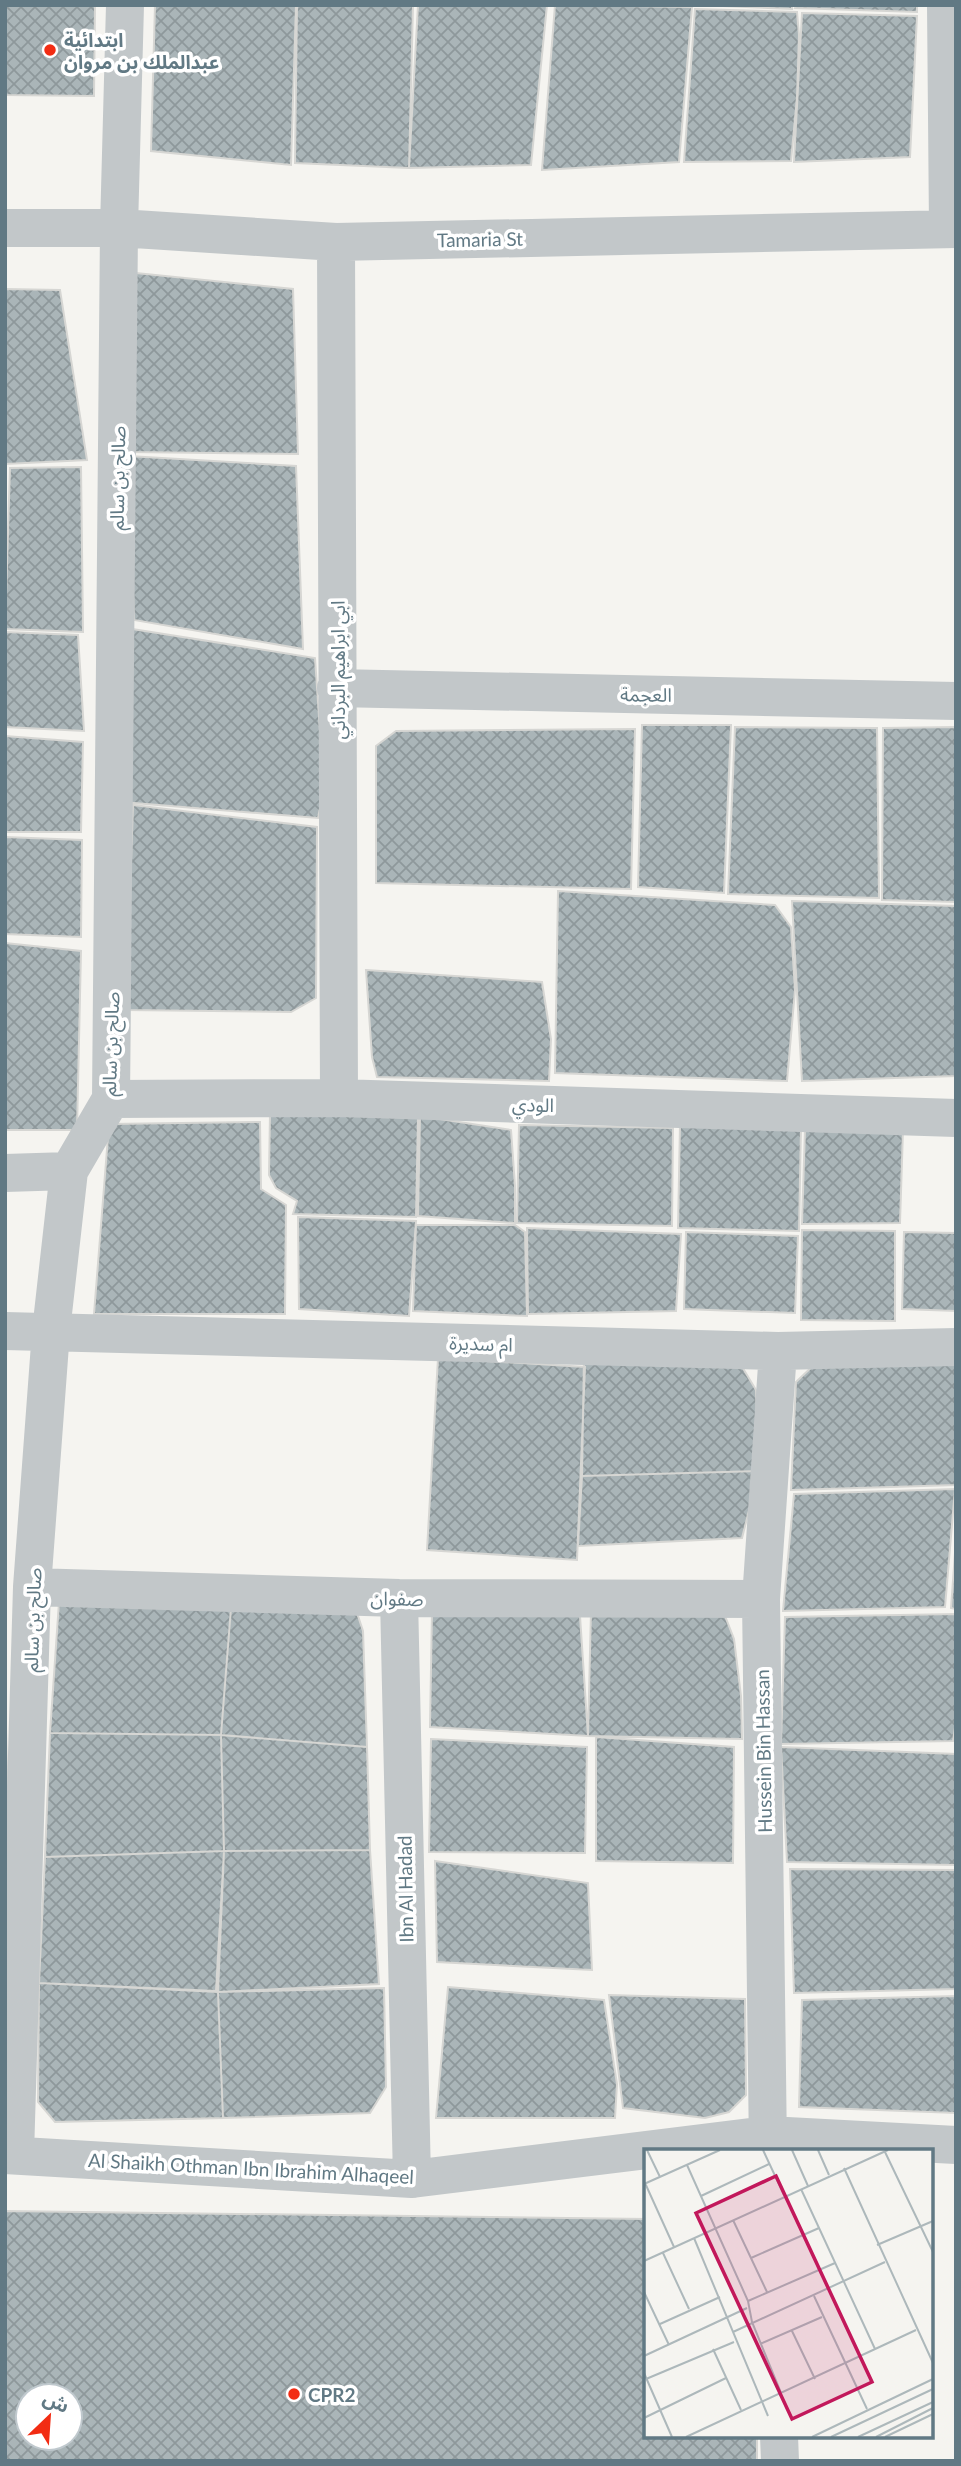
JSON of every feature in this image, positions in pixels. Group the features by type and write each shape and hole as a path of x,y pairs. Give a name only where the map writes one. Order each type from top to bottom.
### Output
{"street":[{"name":"صالح بن سالم","path":"10,2155 32,1587 51,1331 69,1171 111,1099 119,228 124,5"},
{"path":"946,5 952,228"},
{"name":"Tamaria St","path":"5,228 119,228 336,242 952,228"},
{"name":"ابي ابراهيم البرداني","path":"336,242 339,1098"},
{"name":"العجمة","path":"336,688 956,701"},
{"name":"الودي","path":"111,1099 339,1098 956,1118"},
{"path":"5,1173 69,1171"},
{"name":"ام سديرة","path":"5,1331 778,1351 956,1347"},
{"name":"Hussein Bin Hassan","path":"768,2143 761,1599 778,1351"},
{"name":"صفوان","path":"32,1587 399,1598 761,1599"},
{"name":"Ibn Al Hadad","path":"399,1598 412,2179"},
{"name":"Al Shaikh Othman Ibn Ibrahim Alhaqeel","path":"709,2149 768,2143 956,2146"},
{"name":"Al Shaikh Othman Ibn Ibrahim Alhaqeel","path":"10,2155 412,2179 644,2156"},
{"path":"779,2438 780,2461"}],"building":[{"name":"ابتدائية عبدالملك بن مروان","path":"5,5 95,5 94,96 5,95"},
{"path":"155,5 296,5 291,165 151,151"},
{"path":"297,5 413,5 409,168 295,163"},
{"path":"418,5 547,5 531,165 409,168"},
{"path":"555,5 692,7 679,162 542,170"},
{"path":"699,5 792,5 792,9"},
{"path":"796,5 917,5 917,12 795,8"},
{"path":"695,9 797,12 797,97 791,161 684,162"},
{"path":"802,13 917,16 910,157 794,162"},
{"path":"126,272 293,289 298,454 129,452"},
{"path":"5,289 60,290 87,460 5,464"},
{"path":"128,456 296,466 303,649 134,620"},
{"path":"81,467 83,632 5,629 10,468"},
{"path":"126,628 315,658 324,789 318,818 122,802"},
{"path":"5,632 78,635 84,731 5,727"},
{"path":"642,725 731,725 724,893 638,887"},
{"path":"735,727 877,728 879,898 728,894"},
{"path":"956,727 956,902 882,900 883,728"},
{"path":"635,729 631,889 376,883 376,746 396,731"},
{"path":"5,736 83,742 81,832 5,832"},
{"path":"133,805 317,827 316,998 291,1012 126,1010"},
{"path":"5,837 82,840 81,937 5,934"},
{"path":"558,891 775,905 791,927 795,990 787,1081 555,1073"},
{"path":"792,901 956,906 956,1076 802,1081"},
{"path":"5,943 81,951 77,1130 5,1130"},
{"path":"366,970 542,982 551,1039 549,1081 377,1077 372,1057"},
{"path":"270,1113 418,1117 416,1217 293,1214 297,1201 276,1188 269,1175"},
{"path":"420,1116 511,1130 515,1223 418,1216"},
{"path":"260,1122 261,1189 286,1205 285,1314 94,1314 109,1124"},
{"path":"680,1124 801,1127 799,1231 678,1228"},
{"path":"519,1125 673,1128 672,1226 517,1223"},
{"path":"805,1129 903,1130 900,1223 802,1224"},
{"path":"298,1217 416,1221 409,1316 299,1309"},
{"path":"416,1225 515,1225 525,1232 527,1316 413,1311"},
{"path":"527,1228 681,1234 676,1311 528,1314"},
{"path":"802,1230 895,1231 895,1321 801,1320"},
{"path":"686,1232 798,1236 795,1313 684,1309"},
{"path":"904,1232 956,1233 956,1311 902,1309"},
{"path":"584,1356 738,1360 756,1390 759,1471 582,1476"},
{"path":"438,1358 585,1367 577,1560 427,1550"},
{"path":"956,1359 956,1485 791,1490 796,1382 816,1363"},
{"path":"759,1471 742,1538 578,1546 582,1476"},
{"path":"955,1489 945,1607 783,1611 794,1494"},
{"path":"956,1539 956,1609 951,1608"},
{"path":"59,1602 231,1608 221,1735 50,1733"},
{"path":"231,1608 356,1610 363,1631 367,1747 221,1735"},
{"path":"432,1611 580,1616 588,1736 430,1727"},
{"path":"591,1611 725,1616 734,1639 741,1696 742,1739 588,1736"},
{"path":"956,1614 956,1721 953,1741 781,1744 785,1617"},
{"path":"5,1687 8,1811 5,1811"},
{"path":"50,1733 221,1735 224,1851 45,1857"},
{"path":"221,1735 367,1747 370,1850 224,1851"},
{"path":"596,1737 734,1747 733,1863 596,1861"},
{"path":"431,1739 587,1747 585,1853 429,1852"},
{"path":"781,1747 956,1754 956,1865 787,1862"},
{"path":"370,1850 379,1984 218,1992 224,1851"},
{"path":"224,1851 216,1991 39,1983 45,1857"},
{"path":"435,1861 588,1883 592,1970 437,1962"},
{"path":"790,1869 956,1870 956,1989 794,1993"},
{"path":"39,1983 218,1992 223,2118 55,2122 38,2102"},
{"path":"448,1987 604,2000 617,2084 615,2118 436,2118"},
{"path":"384,1988 386,2087 370,2113 223,2118 218,1992"},
{"path":"609,1995 745,1999 746,2095 729,2112 705,2118 623,2108"},
{"path":"956,1996 956,2113 799,2107 802,2000"},
{"path":"5,2211 644,2219 644,2438 757,2438 757,2461 5,2461"}],"place":[{"name":"ابتدائية عبدالملك بن مروان","path":"50,50"},
{"name":"CPR2","path":"294,2394"}]}
